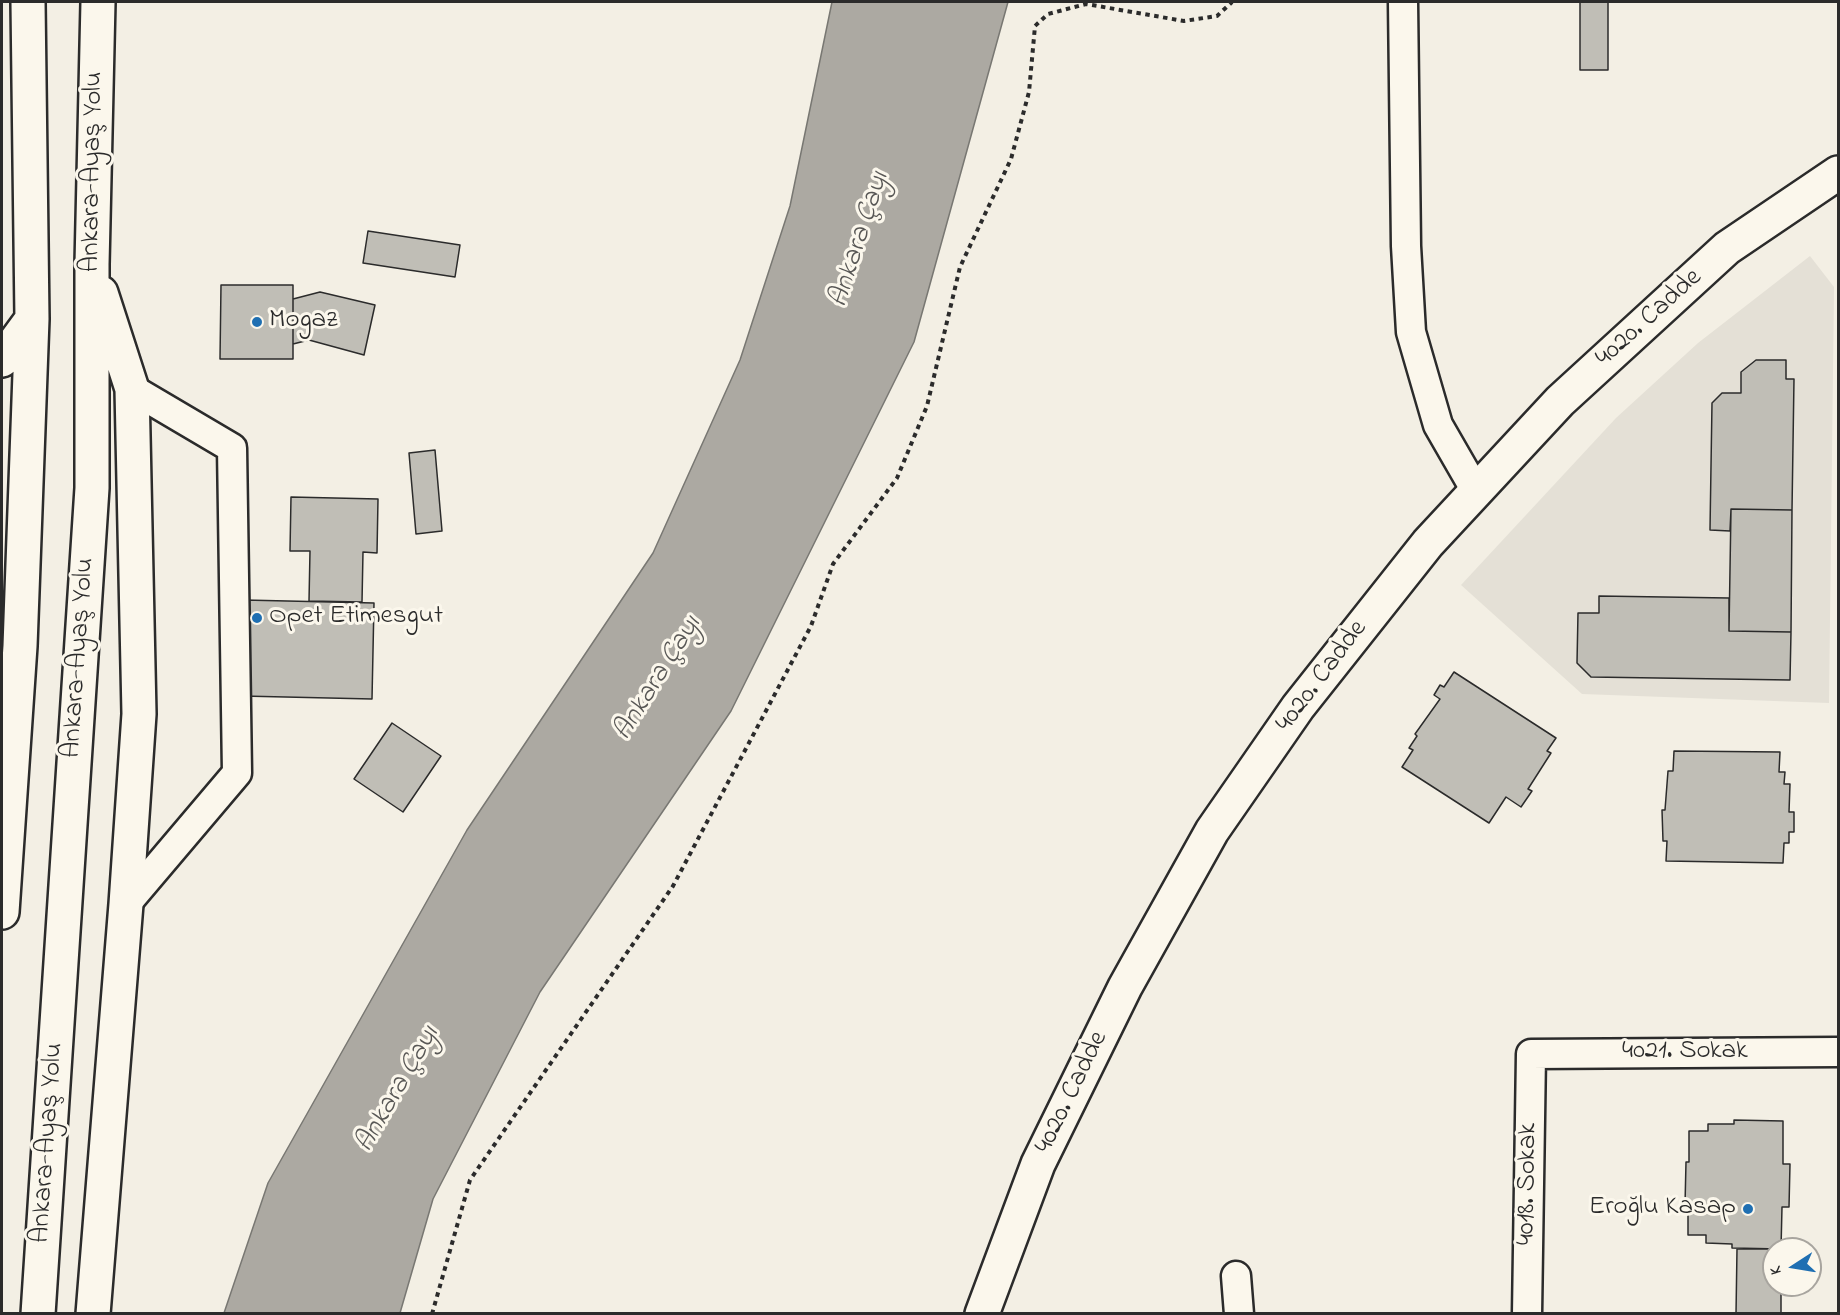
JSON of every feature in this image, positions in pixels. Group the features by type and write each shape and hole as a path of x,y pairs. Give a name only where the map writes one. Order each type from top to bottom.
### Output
{"main road":[{"path":"2,912 20,646 32,319 28,2"},
{"name":"Ankara-Ayaş Yolu","path":"38,1314 92,488 92,264 98,2"},
{"name":"4020. Cadde","path":"982,1314 1038,1164 1125,987 1212,831 1298,707 1428,543 1560,401 1727,248 1839,173"},
{"path":"92,264 132,388 139,714 93,1314"},
{"path":"2,360 32,319"}],"street":[{"path":"1403,2 1406,246 1411,332 1437,425 1476,491"},
{"path":"126,904 237,773 232,448 132,388"},
{"name":"4021. Sokak","path":"1530,1054 1839,1052"},
{"name":"4018. Sokak","path":"1527,1314 1530,1054"},
{"path":"1236,1276 1239,1314"}],"path":[{"path":"432,1314 470,1180 673,886 811,626 833,564 897,478 927,406 960,267 1011,159 1029,92 1035,26 1048,14 1086,4 1184,21 1218,16 1232,2"}],"shaded area":[{"path":"1810,256 1834,287 1829,703 1582,694 1461,585 1616,418 1698,343"}],"water":[{"name":"Ankara Çayı","path":"832,2 1008,2 914,342 731,711 540,992 433,1199 400,1313 224,1313 268,1183 467,830 653,553 740,360 790,206"}],"building":[{"path":"1580,2 1608,2 1608,70 1580,70"},
{"path":"368,231 460,245 455,277 363,263"},
{"path":"221,285 293,285 293,359 220,359"},
{"path":"320,292 375,305 364,355 309,340 293,344 293,299"},
{"path":"1756,360 1786,360 1786,379 1794,379 1792,510 1731,509 1730,531 1710,530 1712,403 1722,393 1741,393 1741,372"},
{"path":"435,450 442,531 416,534 409,453"},
{"path":"291,497 378,499 377,553 363,552 362,602 309,601 310,551 290,551"},
{"path":"1731,509 1792,510 1791,632 1729,631"},
{"path":"1599,596 1729,598 1729,631 1791,632 1790,680 1591,677 1577,663 1578,613 1599,613"},
{"path":"244,600 374,603 372,699 242,696"},
{"path":"1454,672 1556,738 1547,751 1551,753 1528,789 1532,791 1521,807 1506,797 1489,823 1402,767 1413,750 1409,748 1417,736 1415,734 1440,699 1434,695 1440,685 1444,687"},
{"path":"392,723 441,756 403,812 354,779"},
{"path":"1674,751 1780,752 1779,772 1785,772 1784,784 1790,784 1789,812 1794,812 1794,832 1789,832 1789,843 1784,843 1783,863 1666,861 1667,841 1663,841 1662,810 1665,810 1668,771 1673,771"},
{"path":"1734,1120 1783,1121 1783,1164 1790,1164 1789,1207 1782,1207 1781,1237 1762,1237 1762,1249 1732,1248 1732,1244 1706,1243 1706,1235 1688,1235 1688,1205 1685,1205 1689,1131 1708,1131 1708,1124 1734,1124"},
{"path":"1737,1249 1762,1249 1762,1297 1781,1297 1781,1314 1736,1314"}],"place":[{"name":"Mogaz","path":"257,322"},
{"name":"Opet Etimesgut","path":"257,618"},
{"name":"Eroğlu Kasap","path":"1748,1209"}]}
